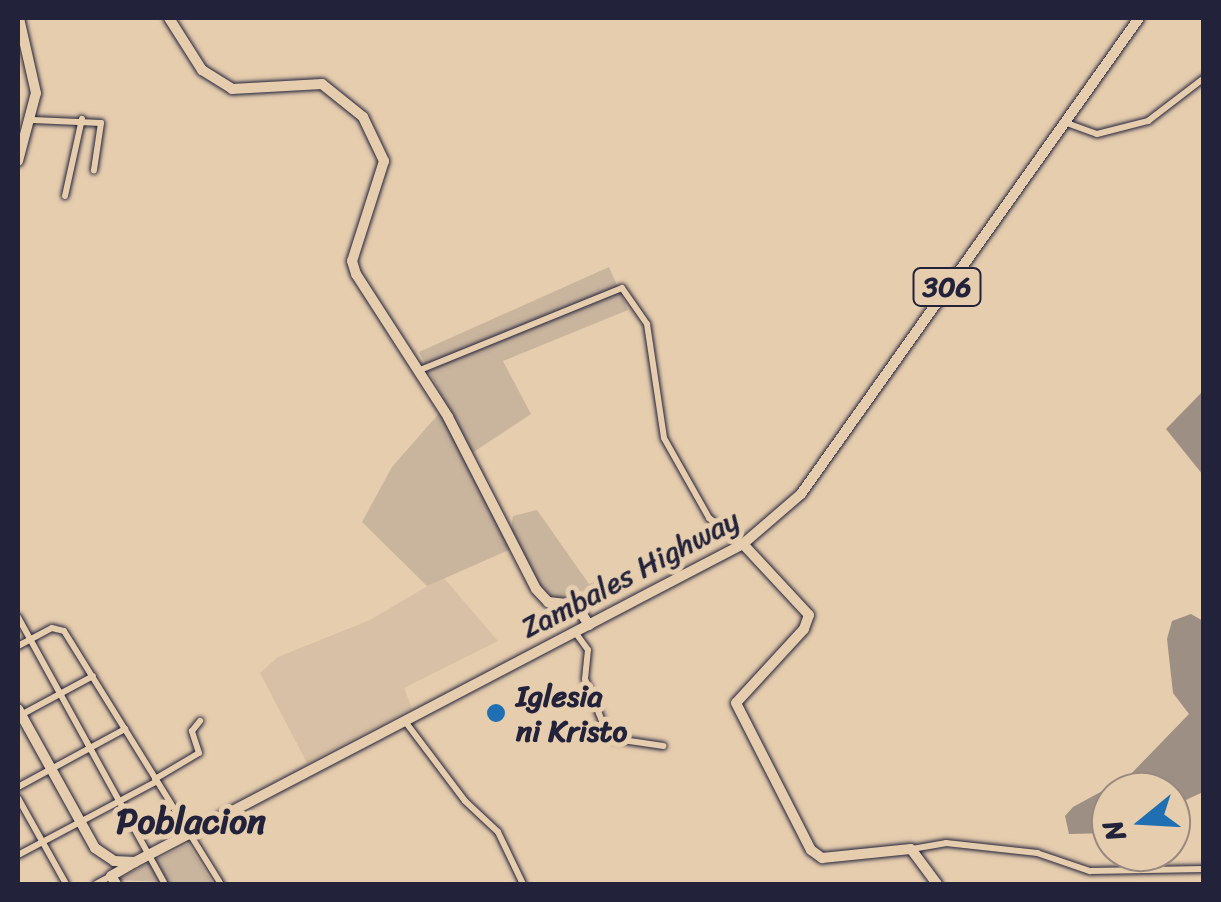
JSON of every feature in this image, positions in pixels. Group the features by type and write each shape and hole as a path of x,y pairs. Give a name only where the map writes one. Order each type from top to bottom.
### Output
{"street":[{"path":"18,18 34,74 33,120 18,161"},
{"path":"169,18 202,70 232,89 322,84 363,116 381,147 384,169 353,265 420,370 536,589 548,602 576,606 588,626"},
{"name":"Zambales Highway","path":"113,880 135,862 188,833 743,544 801,494 1139,18"},
{"path":"1064,122 1091,134 1148,121 1204,78"},
{"path":"33,120 82,119 104,127 94,170"},
{"path":"65,196 82,119"},
{"path":"420,370 622,288 646,324 664,438 708,518 743,544 809,615 804,630 736,703 811,850 822,858 946,843 1036,853 1090,871 1204,870"},
{"path":"18,617 165,884"},
{"path":"18,646 60,628 220,884"},
{"path":"575,632 588,650 585,682 609,738 663,746"},
{"path":"93,676 19,714 113,880 96,884"},
{"path":"404,720 465,801 498,832 523,884"},
{"path":"18,856 199,754 192,731 200,721"},
{"path":"18,787 125,730"},
{"path":"18,798 66,884"},
{"path":"95,848 114,861 135,862"},
{"path":"910,849 936,884"}],"shaded area":[{"path":"609,267 628,310 503,361 531,414 472,453 419,352"},
{"path":"1203,391 1203,475 1166,429"},
{"path":"442,410 511,549 427,586 362,522 392,467"},
{"path":"537,510 589,584 603,579 607,590 588,606 580,591 568,600 543,593 511,529 513,516"},
{"path":"443,577 498,641 404,688 412,708 307,763 260,673 278,657 370,620"},
{"path":"1191,614 1203,621 1203,792 1191,798 1191,772 1133,772 1189,714 1173,693 1167,639 1172,621"},
{"path":"1091,797 1091,833 1069,834 1065,816"},
{"path":"188,844 213,884 116,880"}],"place":[{"name":"Iglesia ni Kristo","path":"496,713"}],"district":[{"name":"Poblacion","path":"191,821"}]}
